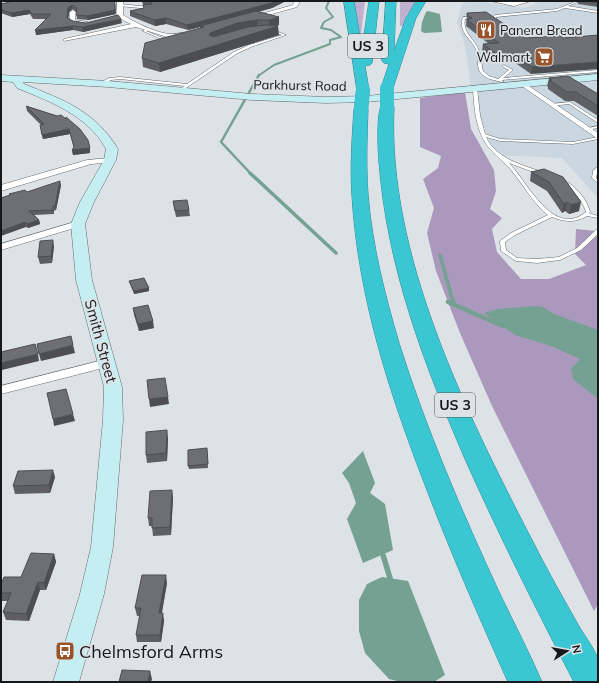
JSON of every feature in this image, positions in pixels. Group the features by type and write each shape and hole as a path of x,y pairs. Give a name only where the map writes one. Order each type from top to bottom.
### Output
{"highway":[{"path":"349,1 362,100"},
{"name":"US 3","path":"374,1 362,100 357,163 360,212 370,273 383,325 413,419 445,503 491,611 525,682"},
{"name":"US 3","path":"391,1 386,152 393,214 409,277 427,334 447,387 501,508 556,616 592,682"},
{"path":"387,98 411,18 422,1"}],"street":[{"path":"244,19 295,6 297,1"},
{"path":"494,1 509,3 528,1"},
{"path":"120,3 120,16"},
{"path":"73,12 72,21 81,24 92,22"},
{"path":"106,19 120,16 136,25 170,36 196,32"},
{"path":"66,40 136,25"},
{"name":"Parkhurst Road","path":"9,78 100,84 229,96 311,100 353,100 475,88 503,82 568,82 598,77"},
{"path":"1,188 90,162 110,160 112,155 110,144 94,126 64,104 20,86 9,78"},
{"path":"521,83 598,137"},
{"name":"Smith Street","path":"66,682 92,594 102,547 113,420 114,388 84,280 78,224 87,202 110,160"},
{"path":"1,247 78,224"},
{"path":"1,390 108,363"}],"lane":[{"path":"490,16 553,10 566,7 579,1"},
{"path":"120,3 150,8"},
{"path":"574,4 598,11"},
{"path":"566,7 598,11"},
{"path":"480,16 464,18 462,28 476,46 482,73 488,77 503,82 598,72"},
{"path":"495,16 495,19 504,25"},
{"path":"148,29 144,30 162,38"},
{"path":"179,91 235,53 250,46 285,35 283,33 270,30"},
{"path":"503,82 511,70 504,66"},
{"path":"100,84 110,79 120,78 188,85"},
{"path":"475,88 478,117 489,146 496,154 509,164 525,187 546,211 564,220 576,219 586,214 598,217"},
{"path":"552,105 570,103 598,122"},
{"path":"586,129 598,127"},
{"path":"484,136 500,140 573,143 598,137"},
{"path":"496,154 516,164 548,175"},
{"path":"598,169 595,171 594,178 598,182"},
{"path":"559,180 567,184 572,189 587,208 588,212 586,214"},
{"path":"552,215 513,234 502,242 504,251 516,259 537,261 560,258 579,249 598,231"}],"shaded area":[{"path":"354,1 365,1 361,34 359,33"},
{"path":"400,1 416,1 407,15 403,26 400,26"},
{"path":"542,1 598,1 598,198 562,158 494,155 472,92 465,46 457,22 462,4 467,2 489,3 525,8"},
{"path":"428,11 440,14 442,32 424,33 421,31 422,22 426,12"},
{"path":"465,92 471,129 494,170 496,191 490,209 502,218 492,229 497,252 521,279 549,279 586,265 575,254 576,229 596,231 598,239 598,604 594,611 492,406 460,333 436,271 427,233 434,208 423,179 438,168 441,156 420,147 420,98"},
{"path":"535,306 543,307 554,314 598,330 598,399 573,379 571,369 580,359 551,346 515,335 484,313 498,309"},
{"path":"363,451 375,483 370,493 385,504 393,550 363,563 347,519 356,503 349,483 342,473"},
{"path":"382,577 408,581 445,675 434,682 401,682 389,679 365,653 359,631 359,600 367,584"}],"building":[{"path":"14,1 114,1 115,10 87,16 76,15 77,8 72,5 68,8 67,18 73,21 86,23 118,15 121,19 82,27 73,26 35,30 51,14 32,14 29,10 11,13 1,10 1,4"},
{"path":"150,1 276,1 187,25 166,18 154,20 130,11 144,8 143,5 152,4"},
{"path":"256,11 279,17 269,20 237,23 210,33 209,35 213,37 248,27 265,25 278,26 159,63 142,58 145,43"},
{"path":"486,12 525,38 560,36 563,38 598,35 598,62 532,67 515,55 499,56 483,44 499,43 467,20 472,18 467,15 467,13"},
{"path":"568,76 598,94 598,106 576,92 567,92 549,80 552,80 549,78"},
{"path":"26,106 57,116 61,115 66,119 66,117 80,129 88,140 90,148 72,150 74,147 69,129 42,135 40,125 44,124"},
{"path":"544,169 563,177 581,202 571,205 567,202 564,204 549,182 531,172"},
{"path":"60,181 53,210 29,211 39,220 27,224 25,222 1,231 1,198 10,195 9,194 25,190 27,192"},
{"path":"187,200 189,210 175,211 173,201"},
{"path":"53,240 51,256 38,257 40,241"},
{"path":"144,278 149,288 134,291 129,281"},
{"path":"148,305 153,321 138,324 133,308"},
{"path":"71,336 73,345 39,354 37,344"},
{"path":"35,344 38,354 1,363 1,352"},
{"path":"165,378 168,397 149,399 147,380"},
{"path":"66,389 73,414 53,419 47,393"},
{"path":"167,430 166,453 146,455 146,432"},
{"path":"207,448 208,464 188,466 188,450"},
{"path":"53,470 49,485 13,486 18,471"},
{"path":"172,490 170,527 152,528 152,518 148,518 150,491"},
{"path":"31,553 54,554 44,583 38,582 26,614 3,612 11,593 1,593 1,584 4,577 21,577"},
{"path":"142,575 166,575 159,613 163,613 160,635 136,635 141,608 135,608"},
{"path":"122,670 150,671 148,682 119,682"}],"waterway":[{"path":"259,76 274,65 330,44 330,40 341,37 331,30 321,28 324,22 333,17 326,8 329,1"},
{"path":"250,173 221,142 259,76"},
{"path":"250,173 336,253"},
{"path":"440,255 453,302"},
{"path":"448,302 503,326"},
{"path":"383,555 390,578"}],"place":[{"name":"Panera Bread","path":"486,30"},
{"name":"Walmart","path":"544,57"},
{"name":"Chelmsford Arms","path":"65,651"}]}
